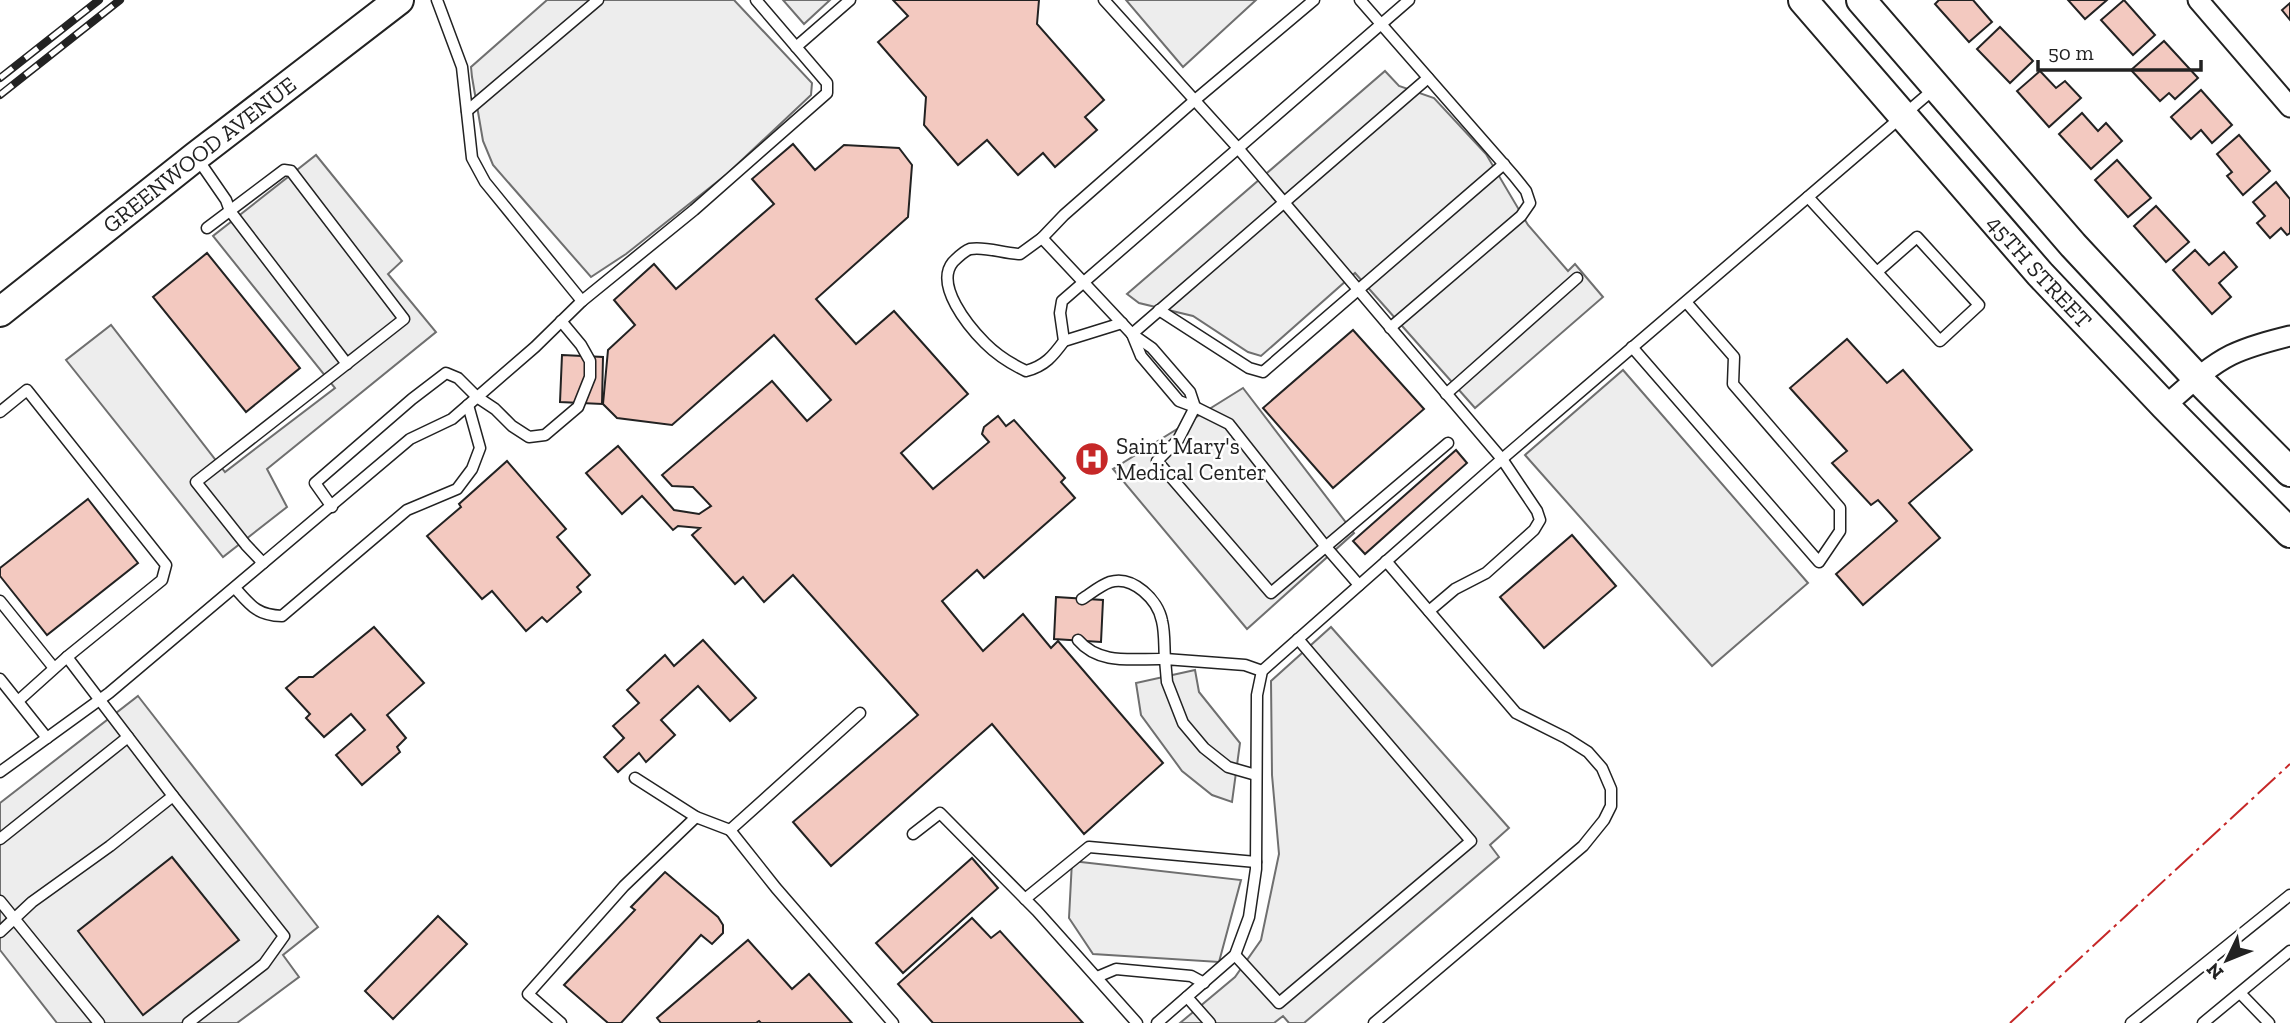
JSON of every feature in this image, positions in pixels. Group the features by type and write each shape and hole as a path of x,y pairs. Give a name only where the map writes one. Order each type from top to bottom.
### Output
{"main road":[{"name":"GREENWOOD AVENUE","path":"0,312 399,0"},
{"name":"45TH STREET","path":"1803,0 2040,274 2290,533"},
{"name":"45TH STREET","path":"1861,0 2073,245 2197,378 2290,472"}],"street":[{"path":"2198,0 2290,107"},
{"path":"2165,406 2197,378 2229,356 2290,336"}],"lane":[{"path":"437,0 461,67 472,158 485,181 582,301"},
{"path":"467,111 598,0"},
{"path":"0,772 99,701 410,439 452,419 535,347 582,301 694,210 827,93 827,83 756,0"},
{"path":"796,47 850,0"},
{"path":"1104,0 1237,147 1502,459 1537,511 1540,520 1534,530 1486,573 1455,589 1429,611"},
{"path":"1122,323 1064,341 1049,361 1026,371 1010,363 986,344 965,321 950,294 947,278 950,265 970,250 1020,254 1042,238 1064,215 1195,100 1314,0"},
{"path":"1360,0 1504,164 1526,191 1530,203 1521,215 1390,328"},
{"path":"1064,341 1060,313 1062,301 1409,0"},
{"path":"1132,334 1429,78"},
{"path":"1157,1023 1235,955 1249,917 1256,862 1257,695 1262,671 1502,459 1937,87"},
{"path":"195,157 226,200 230,211 346,364"},
{"path":"1159,310 1249,368 1262,372 1504,164"},
{"path":"207,228 284,170 290,171 404,319 196,482 263,563"},
{"path":"1808,197 1940,341 1979,305 1917,237 1877,272"},
{"path":"1042,238 1132,334 1152,348 1190,391 1195,407 1178,440 1157,461 1271,593 1448,443"},
{"path":"1446,394 1577,278"},
{"path":"1632,347 1819,562 1840,531 1840,508 1733,384 1734,357 1686,302"},
{"path":"332,507 315,483 446,373 458,378 477,397 495,408 512,426 529,436 545,435 578,407 590,377 590,360 561,321"},
{"path":"0,412 27,390 166,565 162,580 67,657 18,701"},
{"path":"235,588 252,607 265,616 282,616 407,510 457,489 472,469 480,448 468,405"},
{"path":"1195,407 1229,424 1359,586"},
{"path":"1374,1023 1583,845 1604,820 1611,806 1611,789 1602,768 1588,752 1516,713 1386,561"},
{"path":"1082,599 1111,582 1126,582 1140,588 1153,601 1162,619 1167,682 1184,723 1204,748 1228,767 1256,775"},
{"path":"0,601 54,668"},
{"path":"1235,955 1279,1003 1471,841 1298,639"},
{"path":"1078,640 1087,650 1109,659 1165,659 1245,665 1262,671"},
{"path":"67,657 284,936 264,964 188,1023"},
{"path":"0,679 47,738"},
{"path":"730,830 860,713"},
{"path":"0,839 128,737"},
{"path":"635,778 696,817 730,830 776,888 894,1023"},
{"path":"0,932 32,902 110,846 173,796"},
{"path":"913,834 940,813 1025,899 1138,1023"},
{"path":"561,1023 528,994 624,886 696,817"},
{"path":"1025,899 1089,847 1256,862"},
{"path":"2131,1023 2290,895"},
{"path":"0,901 99,1023"},
{"path":"2203,1023 2290,951"},
{"path":"1097,977 1116,969 1191,976 1204,983"},
{"path":"2239,993 2269,1023"},
{"path":"1187,997 1210,1023"}],"shaded area":[{"path":"547,0 734,0 812,83 811,95 727,174 626,254 591,277 493,165 483,141 472,77 471,67"},
{"path":"783,0 830,0 804,24"},
{"path":"1126,0 1256,0 1183,67"},
{"path":"1385,71 1399,86 1434,98 1486,154 1528,225 1568,271 1575,264 1603,297 1475,408 1355,273 1261,356 1248,352 1193,316 1139,303 1127,294"},
{"path":"316,155 402,261 388,274 436,332 267,469 287,507 223,557 66,360 111,325 225,472 335,388 213,236"},
{"path":"1623,370 1808,583 1712,666 1525,455"},
{"path":"1243,388 1354,533 1247,629 1113,469"},
{"path":"1331,627 1509,828 1490,845 1499,857 1304,1023 1289,1023 1283,1016 1274,1023 1180,1023 1235,977 1261,940 1279,854 1272,775 1271,681"},
{"path":"1195,670 1199,692 1240,743 1232,802 1212,795 1182,771 1141,715 1136,683"},
{"path":"138,696 318,927 283,955 299,977 237,1023 57,1023 0,950 0,803"},
{"path":"1072,861 1241,880 1219,962 1093,954 1069,918"}],"building":[{"path":"893,0 1039,0 1037,24 1104,100 1085,117 1097,130 1055,167 1043,153 1018,175 987,140 958,165 924,125 926,97 878,42 908,16"},
{"path":"1939,0 1973,0 1992,22 1969,42 1935,4"},
{"path":"2068,0 2107,0 2085,19"},
{"path":"2124,0 2155,35 2133,55 2101,20"},
{"path":"2290,3 2290,20 2282,10"},
{"path":"2000,27 2033,61 2010,83 1977,49"},
{"path":"2164,41 2198,78 2175,99 2169,93 2160,101 2131,70"},
{"path":"2040,71 2056,88 2065,81 2081,98 2049,127 2017,91"},
{"path":"2201,90 2232,125 2212,143 2201,130 2191,139 2171,117"},
{"path":"2082,113 2098,131 2106,123 2122,141 2091,169 2059,134"},
{"path":"2239,135 2270,171 2243,195 2227,176 2232,172 2217,154"},
{"path":"793,144 815,170 844,145 899,148 912,165 908,217 816,299 856,344 894,311 968,394 901,453 933,489 989,442 982,434 984,427 998,416 1006,426 1014,420 1065,478 1061,482 1075,498 984,578 977,570 942,601 983,651 1023,614 1051,648 1058,641 1163,763 1084,834 992,724 831,866 793,822 918,715 793,575 764,602 743,577 735,584 692,535 700,528 678,526 673,530 642,496 622,514 586,473 618,446 674,510 699,514 711,506 693,487 672,486 662,475 772,381 807,421 831,400 774,335 672,425 617,418 603,404 608,350 635,325 614,300 654,264 676,289 774,204 752,179"},
{"path":"2117,160 2151,198 2128,217 2095,180"},
{"path":"2276,182 2290,199 2290,233 2287,235 2281,228 2270,238 2257,223 2265,216 2253,202"},
{"path":"2156,206 2189,242 2166,262 2134,226"},
{"path":"2195,250 2209,265 2224,252 2237,267 2219,283 2231,297 2212,314 2173,270"},
{"path":"207,253 300,368 246,412 153,297"},
{"path":"1353,330 1424,409 1333,488 1263,408"},
{"path":"1847,339 1887,383 1903,370 1972,450 1909,503 1940,538 1863,605 1836,574 1897,521 1878,500 1871,505 1832,463 1847,451 1790,388"},
{"path":"562,355 603,357 602,404 560,402"},
{"path":"1456,450 1467,463 1365,554 1353,541"},
{"path":"507,461 566,529 557,537 590,575 577,587 581,592 547,622 542,617 526,631 492,591 482,599 427,536"},
{"path":"88,499 138,563 47,635 0,576 0,568"},
{"path":"1572,535 1616,586 1544,648 1500,597"},
{"path":"1056,597 1103,600 1101,642 1054,639"},
{"path":"374,627 424,683 387,715 406,738 397,747 400,752 362,785 336,755 365,730 351,714 324,737 306,718 310,714 286,688 299,677 313,677"},
{"path":"703,640 756,698 730,721 698,686 661,720 675,735 646,762 639,753 618,772 604,757 624,738 613,726 639,703 627,690 665,655 674,666"},
{"path":"172,857 239,940 143,1015 78,931"},
{"path":"972,858 998,888 903,973 876,943"},
{"path":"665,872 718,917 723,925 723,933 712,944 701,935 621,1023 608,1023 564,985 635,910 631,907"},
{"path":"438,916 467,944 393,1019 365,991"},
{"path":"972,918 991,938 1000,931 1083,1023 933,1023 898,984"},
{"path":"748,940 792,989 809,974 852,1023 661,1023 657,1018"}],"railway":[{"path":"0,78 99,0"},
{"path":"0,95 120,0"}],"power":[{"path":"2010,1023 2290,764"}],"place":[{"name":"Saint Mary's Medical Center","path":"1092,459"}]}
